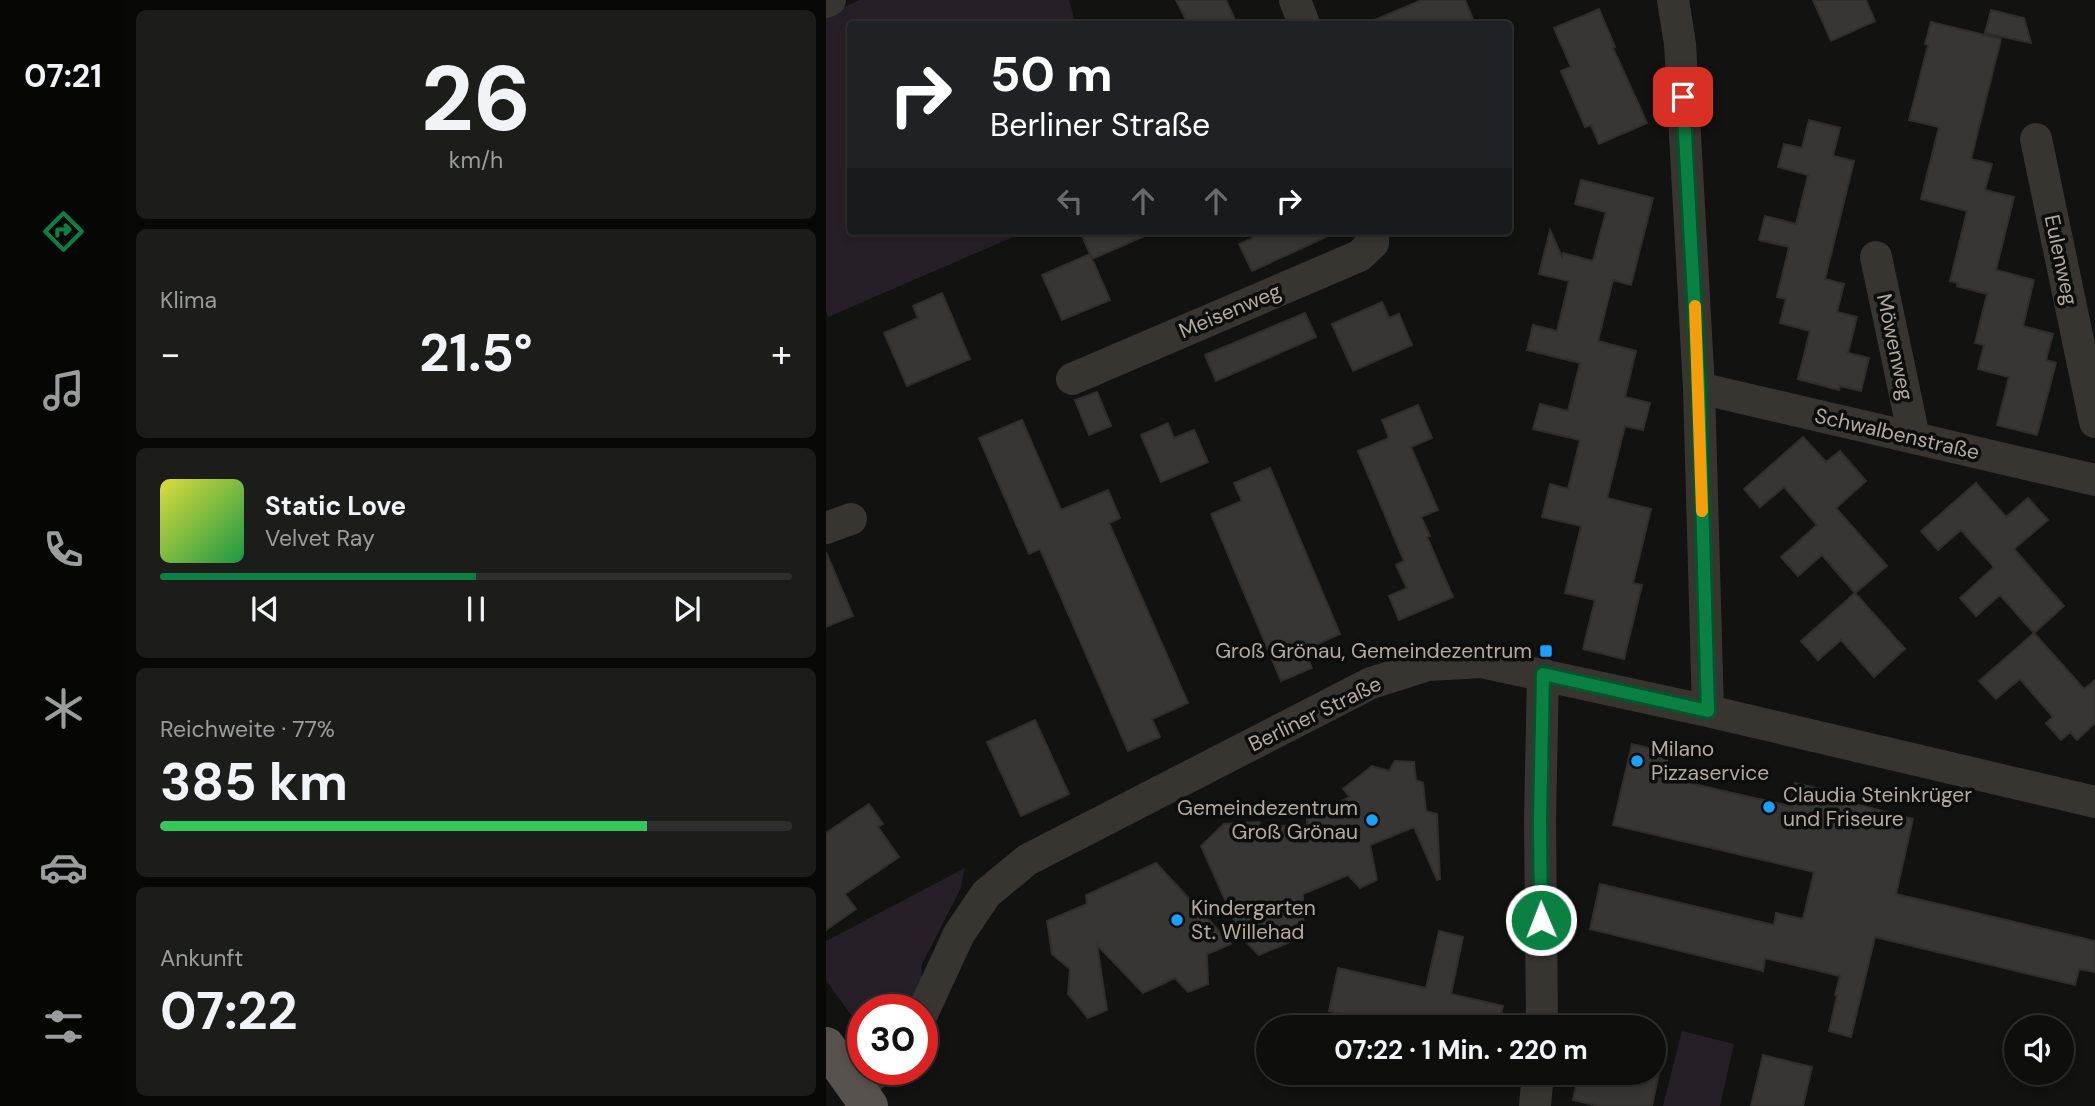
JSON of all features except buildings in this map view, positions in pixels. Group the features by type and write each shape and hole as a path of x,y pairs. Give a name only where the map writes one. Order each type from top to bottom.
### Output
{"main road":[{"path":"826,1046 869,1088"}],"street":[{"path":"1295,0 1303,21"},
{"path":"1673,0 1680,44 1699,388 1708,711"},
{"name":"Eulenweg","path":"2036,139 2095,422"},
{"name":"Meisenweg","path":"1072,379 1359,256 1373,243 1373,235"},
{"name":"Möwenweg","path":"1876,257 1914,437"},
{"name":"Schwalbenstraße","path":"1699,388 2095,480"},
{"name":"Berliner Straße","path":"931,994 959,934 986,894 1027,860 1371,683 1428,665 1482,662 1543,674 2095,802"},
{"path":"1542,1015 1540,820 1543,674"},
{"path":"1535,1106 1537,1085"}],"shaded area":[{"path":"860,0 1069,0 1075,21 847,21 847,235 1018,235 828,317 826,311 826,15"},
{"path":"965,868 960,890 922,964 921,987 917,994 847,994 847,1010 826,980 826,941"},
{"path":"1682,1031 1734,1044 1720,1106 1663,1106"}],"slow traffic":[{"path":"1695,306 1702,511"}],"place":[{"name":"Groß Grönau, Gemeindezentrum","path":"1546,651"},
{"name":"Milano Pizzaservice","path":"1637,761"},
{"name":"Claudia Steinkrüger und Friseure","path":"1769,807"},
{"name":"Gemeindezentrum Groß Grönau","path":"1372,820"},
{"name":"Kindergarten St. Willehad","path":"1177,920"}],"route":[{"path":"1541,920 1543,674 1708,711 1699,388 1683,97"}]}
